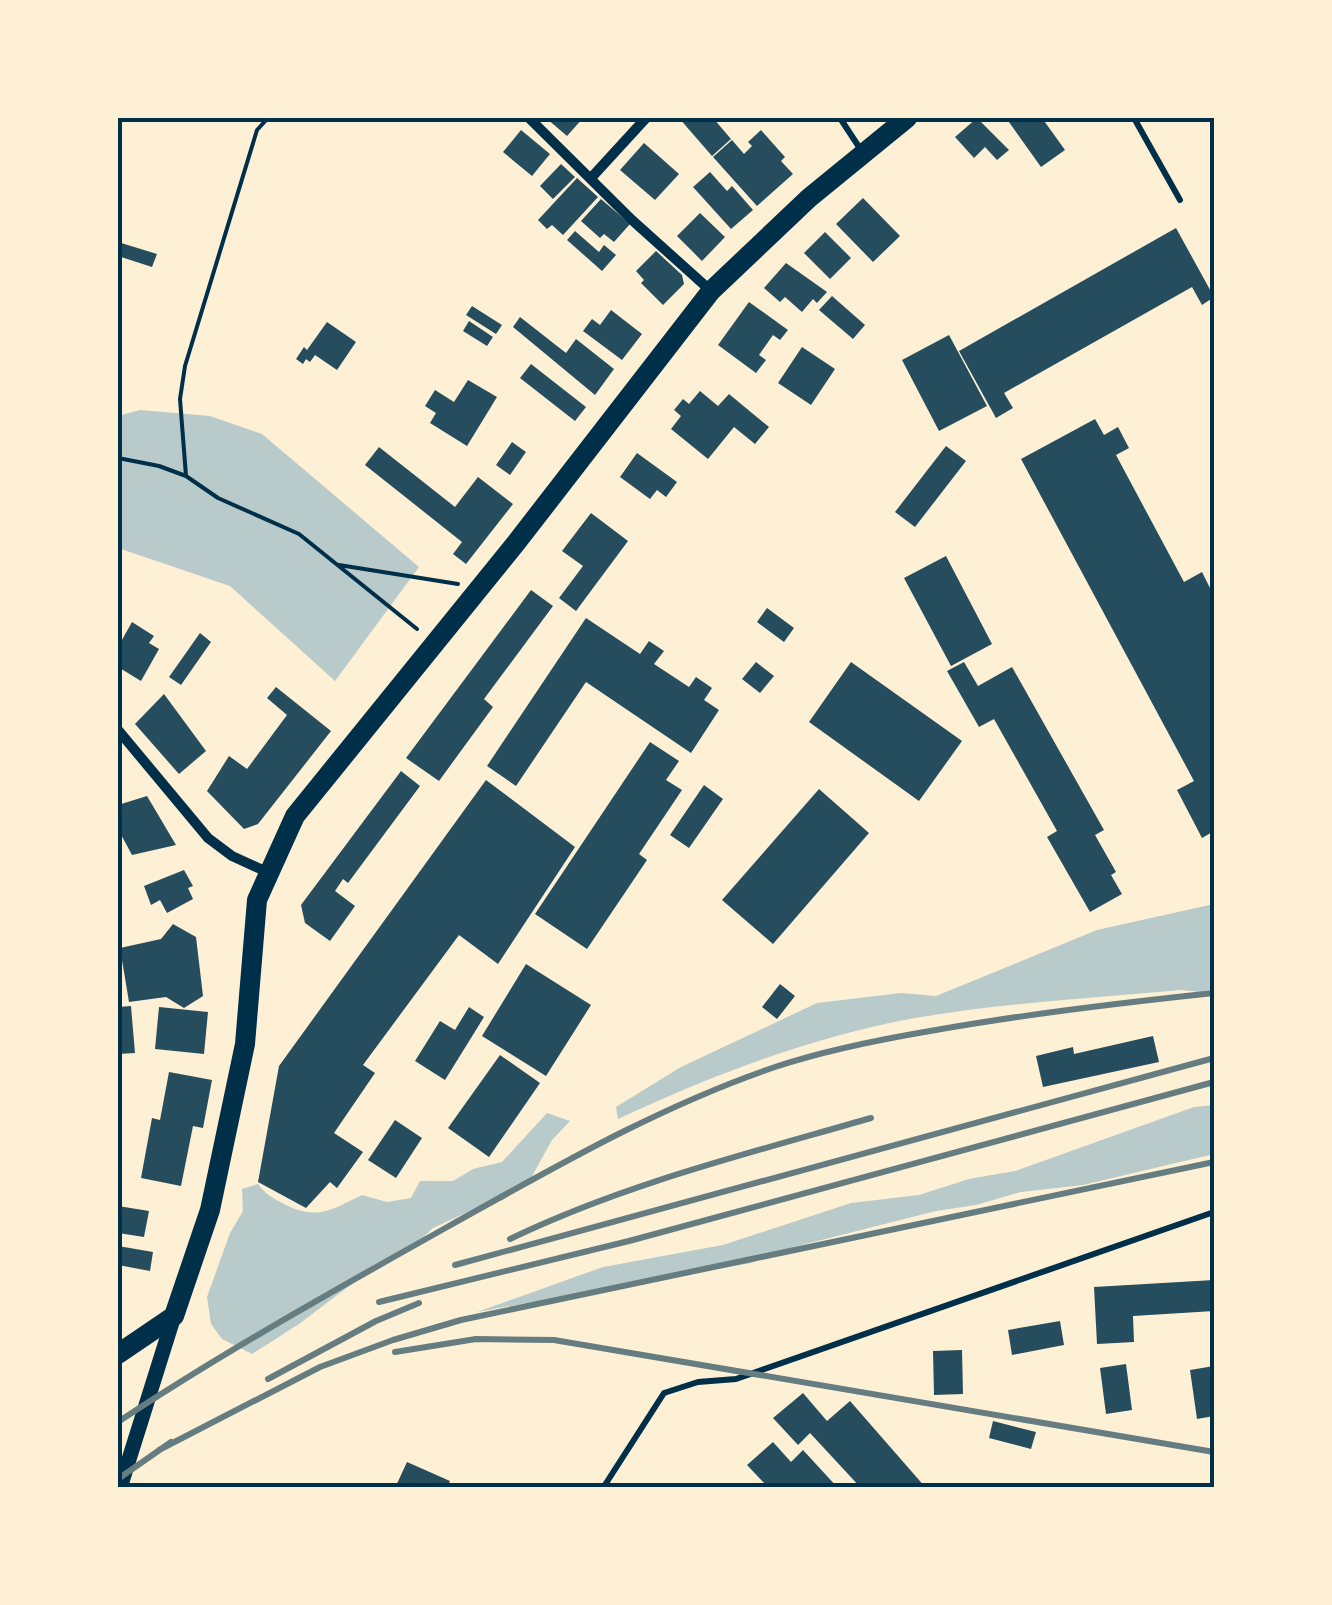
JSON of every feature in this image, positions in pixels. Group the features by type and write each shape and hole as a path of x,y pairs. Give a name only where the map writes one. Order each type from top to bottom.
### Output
{"main road":[{"path":"118,1354 174,1316 210,1210 245,1044 257,900 295,816 516,544 711,290 809,198 907,118"}],"street":[{"path":"529,118 711,290"},
{"path":"591,178 646,118"},
{"path":"118,730 208,838 232,856 269,873"},
{"path":"120,1488 174,1316"}],"lane":[{"path":"840,118 864,153"},
{"path":"1134,118 1180,200"},
{"path":"603,1488 664,1393 698,1382 736,1379 1214,1212"}],"path":[{"path":"186,476 180,400 186,366 257,130 268,118"},
{"path":"118,458 186,476 218,498 299,534 422,634"},
{"path":"339,565 462,584"}],"shaded area":[{"path":"140,410 210,416 262,434 419,567 335,681 230,586 118,548 118,416"},
{"path":"1214,904 1214,989 1014,1005 876,1026 763,1059 618,1119 616,1107 681,1067 817,1003 901,993 936,996 1097,930"},
{"path":"1214,1105 1214,1154 1083,1185 1021,1192 936,1211 782,1250 751,1263 477,1312 603,1267 723,1245 851,1203 919,1195 969,1179 1015,1171 1194,1107"},
{"path":"547,1113 570,1121 552,1140 530,1180 503,1200 487,1203 433,1228 411,1248 373,1268 252,1354 222,1339 211,1324 207,1297 230,1233 243,1211 242,1189 258,1184 284,1204 315,1213 362,1195 387,1202 411,1198 420,1181 453,1181 473,1169 502,1162"}],"building":[{"path":"546,118 583,118 567,136"},
{"path":"679,118 713,118 731,139 712,156"},
{"path":"977,118 1009,150 997,160 985,147 974,158 955,137"},
{"path":"1006,118 1042,118 1065,150 1041,167"},
{"path":"521,130 550,154 532,176 503,152"},
{"path":"761,130 785,157 781,161 793,174 757,206 713,157 732,140 744,154 752,146 748,142"},
{"path":"644,143 679,174 655,200 620,170"},
{"path":"561,164 575,177 553,199 540,186"},
{"path":"710,172 727,191 732,186 753,210 731,229 693,187"},
{"path":"577,178 598,197 563,235 552,225 547,229 538,220"},
{"path":"863,198 900,236 873,262 836,224"},
{"path":"601,199 630,224 614,242 604,234 600,238 581,221"},
{"path":"700,213 725,237 702,261 677,236"},
{"path":"1176,228 1214,297 1202,305 1192,287 1004,393 1013,408 996,418 959,351"},
{"path":"575,231 599,252 604,245 616,255 602,271 567,240"},
{"path":"825,232 851,258 830,279 804,253"},
{"path":"118,242 157,254 152,267 118,256"},
{"path":"656,251 682,275 684,284 663,305 641,283 644,280 636,271"},
{"path":"786,263 827,292 817,303 813,299 802,312 785,297 780,302 764,288"},
{"path":"832,296 865,325 853,339 819,310"},
{"path":"749,302 788,330 780,340 773,335 759,355 766,360 756,373 718,345"},
{"path":"472,306 502,325 496,334 466,315"},
{"path":"611,310 642,334 622,360 583,331 592,319 600,325"},
{"path":"520,317 566,353 576,339 614,369 595,395 513,327"},
{"path":"469,321 493,337 487,346 463,331"},
{"path":"327,322 356,342 337,370 315,355 303,364 296,359"},
{"path":"949,335 987,406 939,431 902,360"},
{"path":"802,347 835,369 811,405 778,383"},
{"path":"531,364 586,407 575,421 520,378"},
{"path":"468,380 497,397 467,446 430,423 436,413 425,406 435,390 454,402"},
{"path":"700,391 718,406 729,394 769,427 755,444 734,427 708,459 671,429 681,416 674,410 683,399 689,404"},
{"path":"1095,419 1104,435 1118,427 1129,448 1116,455 1184,582 1202,572 1214,596 1214,831 1202,838 1177,790 1194,781 1021,459"},
{"path":"512,442 526,452 510,475 496,465"},
{"path":"946,446 966,461 915,527 895,512"},
{"path":"379,447 455,507 478,477 513,504 466,564 453,554 462,542 365,465"},
{"path":"637,453 677,482 666,497 657,490 650,499 620,477"},
{"path":"591,513 628,541 576,611 559,598 583,566 562,551"},
{"path":"946,556 992,644 951,666 904,578"},
{"path":"531,590 553,606 484,699 493,707 439,781 406,758"},
{"path":"767,608 794,628 784,642 757,622"},
{"path":"586,618 640,654 649,641 664,651 654,664 689,687 696,677 712,688 704,700 719,710 691,753 586,682 516,786 487,766"},
{"path":"132,622 154,636 149,643 159,649 141,681 118,667 118,647"},
{"path":"200,633 211,642 181,685 169,677"},
{"path":"756,662 774,676 760,693 742,679"},
{"path":"851,662 962,741 919,801 809,722"},
{"path":"964,662 978,686 1012,667 1104,830 1095,835 1116,872 1111,875 1122,894 1090,912 1047,837 1057,831 994,719 979,727 947,671"},
{"path":"276,687 331,731 258,824 244,829 207,791 229,756 247,769 287,715 267,698"},
{"path":"164,694 206,751 179,774 135,724"},
{"path":"650,742 679,761 666,780 682,790 639,854 647,860 587,949 535,914"},
{"path":"401,771 420,786 348,883 343,879 335,891 355,906 330,941 305,923 301,905"},
{"path":"486,780 575,847 498,964 459,935 363,1065 375,1073 334,1133 363,1152 337,1188 330,1182 306,1208 258,1182 279,1066"},
{"path":"704,785 723,799 689,848 670,835"},
{"path":"819,789 869,833 773,944 722,900"},
{"path":"147,796 176,845 132,855 118,829 118,805"},
{"path":"184,870 193,886 188,888 193,899 167,913 160,900 151,905 144,886"},
{"path":"173,924 196,937 203,996 184,1008 166,997 129,1002 120,948 161,939"},
{"path":"526,964 591,1005 546,1076 482,1036"},
{"path":"780,984 795,996 777,1019 762,1007"},
{"path":"131,1006 135,1053 118,1054 118,1007"},
{"path":"159,1007 208,1012 204,1054 155,1049"},
{"path":"469,1007 484,1017 445,1080 415,1061 440,1021 455,1030"},
{"path":"1153,1036 1159,1062 1043,1087 1036,1056 1073,1047 1074,1054"},
{"path":"500,1055 540,1083 489,1157 448,1128"},
{"path":"169,1072 212,1080 203,1128 193,1126 181,1186 141,1178 152,1118 160,1120"},
{"path":"395,1120 422,1138 396,1178 368,1160"},
{"path":"118,1206 149,1211 144,1237 118,1233"},
{"path":"118,1246 153,1252 150,1271 118,1265"},
{"path":"1214,1280 1214,1311 1133,1316 1134,1342 1097,1344 1094,1287"},
{"path":"1060,1321 1064,1345 1012,1355 1008,1330"},
{"path":"962,1350 963,1394 934,1395 933,1351"},
{"path":"1126,1364 1132,1410 1106,1414 1100,1368"},
{"path":"1214,1366 1214,1416 1197,1419 1190,1370"},
{"path":"803,1393 827,1421 850,1401 926,1488 861,1488 810,1433 798,1445 773,1418"},
{"path":"993,1421 1036,1432 1031,1449 989,1438"},
{"path":"773,1442 791,1462 803,1450 838,1488 763,1488 766,1485 747,1465"},
{"path":"407,1462 450,1481 447,1488 395,1488"}],"railway":[{"path":"118,1422 282,1321 528,1182 649,1119 732,1083 813,1055 891,1038 1036,1014 1214,993"},
{"path":"455,1265 1214,1058"},
{"path":"379,1302 629,1241 1214,1082"},
{"path":"510,1239 642,1186 871,1118"},
{"path":"159,1450 320,1367 461,1320 1214,1162"},
{"path":"268,1379 376,1321 419,1303"},
{"path":"395,1352 476,1339 554,1340 1214,1452"},
{"path":"118,1479 171,1442"}]}
